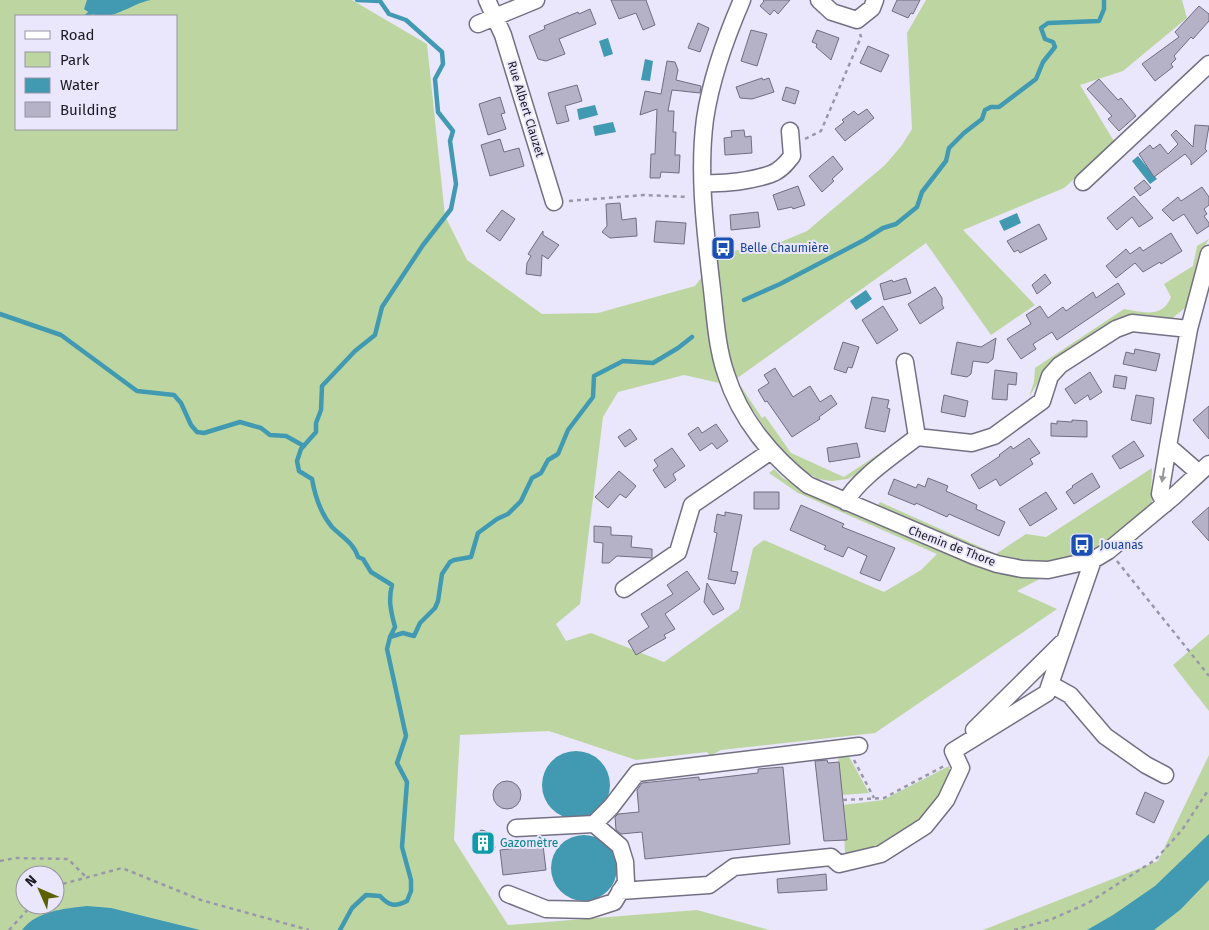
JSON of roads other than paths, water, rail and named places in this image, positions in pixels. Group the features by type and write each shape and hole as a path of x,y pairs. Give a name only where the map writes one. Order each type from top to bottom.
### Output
{"street":[{"name":"Rue Albert Clauzet","path":"486,0 503,35 554,202"},
{"path":"478,24 536,0"},
{"name":"Chemin de Thore","path":"742,0 715,76 707,110 703,150 707,245 718,338 726,375 737,401 752,427 790,471 808,485 959,551 997,564 1022,569 1048,570 1093,560 1108,551 1165,504 1204,468"},
{"path":"819,0 832,12 857,20 872,8 875,0"},
{"path":"1083,182 1209,64"},
{"path":"704,190 771,174 783,167 792,156 790,139"},
{"path":"1165,504 1160,494 1168,446 1189,329 1209,254"},
{"path":"846,502 850,493 867,477 917,437 972,443 994,436 1042,401 1050,376 1060,365 1116,329 1132,324 1189,329"},
{"path":"905,362 917,437"},
{"path":"1168,446 1204,468"},
{"path":"624,589 678,552 692,504 771,451"},
{"path":"950,758 1047,692 1093,560"},
{"path":"950,758 1064,640"},
{"path":"1050,684 1070,695 1105,736 1146,765 1166,775"},
{"path":"516,828 594,824 611,807 637,772 856,753"},
{"path":"620,892 709,885 734,867 831,858 839,864 882,854 925,826 946,800 961,768 950,758"},
{"path":"508,894 546,909 589,910 614,902 626,882 625,862 620,846 594,824"}],"water":[{"path":"87,0 151,0 112,15 96,15 84,9"},
{"path":"608,38 613,54 604,57 599,41"},
{"path":"645,59 653,61 650,81 641,80"},
{"path":"595,105 598,115 579,120 577,109"},
{"path":"613,122 616,132 595,136 593,126"},
{"path":"1138,156 1157,179 1150,184 1132,161"},
{"path":"1017,213 1021,223 1004,231 999,221"},
{"path":"866,290 872,299 856,310 850,301"},
{"path":"576,751 589,754 600,761 607,772 610,785 607,798 600,809 589,816 576,819 563,816 552,809 545,798 542,785 545,772 552,761 563,754"},
{"path":"1209,834 1209,880 1180,910 1154,930 1087,930 1113,915 1155,886"},
{"path":"578,835 590,835 608,844 615,855 617,868 615,881 608,892 597,899 578,901 565,896 556,887 551,874 551,862 556,849 565,840"},
{"path":"87,906 111,908 200,930 22,930 28,923 42,915 65,915 65,909"}],"waterway":[{"path":"340,930 352,908 366,895 380,896 389,904 396,905 407,901 411,891 411,880 402,847 407,782 397,763 406,736 387,649 395,627 390,601 392,585 371,572 363,559 358,557 351,544 332,527 319,504 312,479 299,471 297,461 301,449 316,432 316,423 321,410 322,386 355,351 375,335 382,307 423,245 451,209 456,184 450,141 453,131 438,112 435,79 443,64 442,52 406,20 389,14 380,1 357,0"},
{"path":"744,300 780,284 883,228 896,224 917,207 922,192 946,161 949,148 982,119 985,110 991,107 999,107 1036,79 1043,62 1055,47 1053,42 1045,39 1041,28 1048,23 1099,21 1104,9 1104,0"},
{"path":"88,15 95,9"},
{"path":"0,314 61,335 137,391 174,395 181,403 191,425 197,432 204,433 240,422 261,428 270,435 286,436 304,446"},
{"path":"390,637 403,633 414,636 420,623 435,608 438,601 442,574 450,562 471,557 478,533 497,519 508,514 521,501 532,478 541,473 548,460 558,454 568,430 593,397 594,376 623,361 653,363 692,337"}],"place":[{"name":"Belle Chaumière","path":"723,248"},
{"name":"Jouanas","path":"1082,545"},
{"name":"Gazomètre","path":"483,843"}]}
